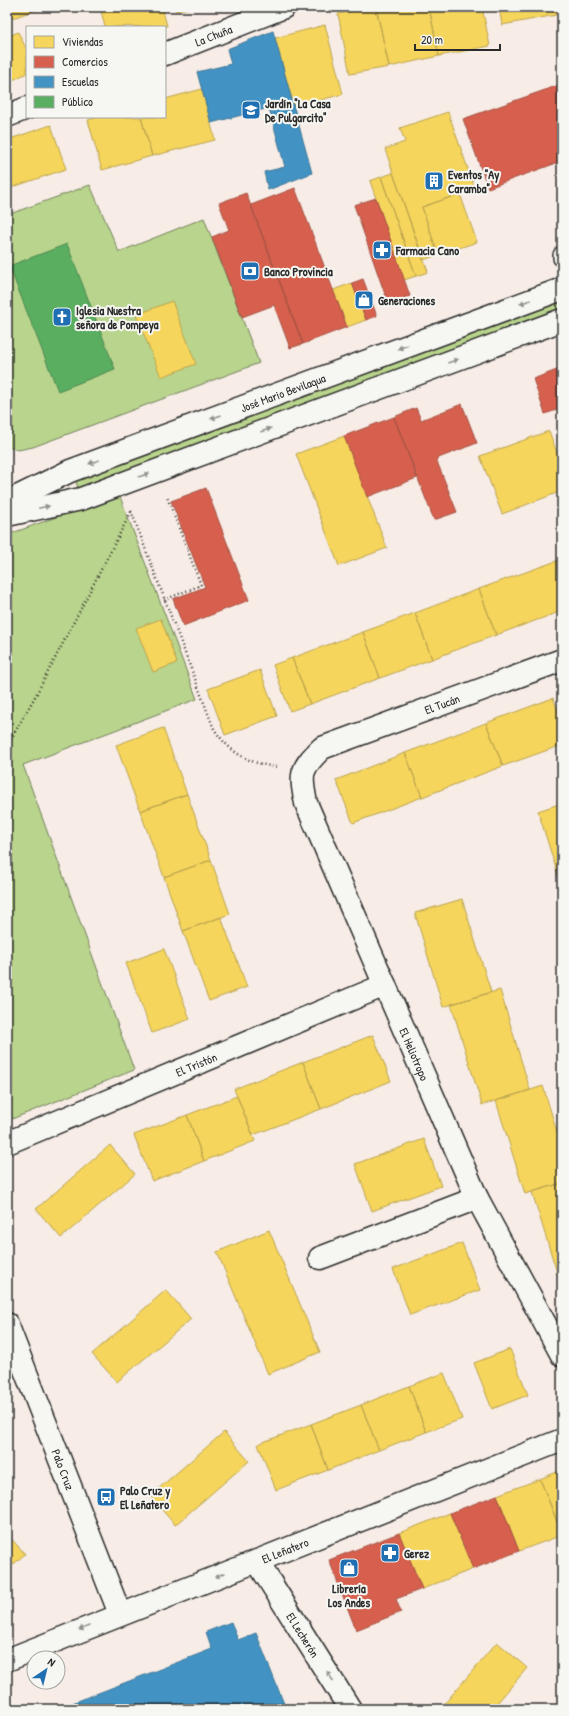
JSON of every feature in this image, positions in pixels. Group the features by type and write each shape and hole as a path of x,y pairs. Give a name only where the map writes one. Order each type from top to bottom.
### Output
{"street":[{"name":"La Chuña","path":"166,54 284,7"},
{"path":"7,116 26,108"},
{"name":"José Mario Bevilaqua","path":"7,502 70,471 562,289"},
{"path":"7,515 81,499 562,320"},
{"name":"El Tucán","path":"314,756 562,660"},
{"name":"El Heliotropo","path":"314,756 301,782 306,804 477,1198 562,1355"},
{"name":"El Tristón","path":"7,1143 385,985"},
{"path":"320,1258 477,1198"},
{"name":"Palo Cruz","path":"7,1324 120,1614"},
{"name":"El Leñatero","path":"7,1660 562,1440"},
{"name":"El Lecherón","path":"257,1561 350,1709"}],"path":[{"path":"164,600 201,585 167,497"},
{"path":"7,746 39,688 131,511 214,729 223,743 239,756 263,766 286,768 314,756"}],"green space":[{"path":"90,185 119,252 204,218 259,363 33,447 18,450 7,446 7,215"},
{"path":"562,299 562,309 78,488 75,479"},
{"path":"119,494 197,699 23,765 134,1070 7,1121 7,535"}],"building: Viviendas":[{"path":"7,7 44,7 7,20"},
{"path":"100,7 162,7 167,26 166,26 105,26"},
{"path":"175,7 191,7 176,11"},
{"path":"376,7 389,67 350,74 338,14"},
{"path":"376,7 429,7 439,56 389,67"},
{"path":"429,7 482,7 490,46 439,56"},
{"path":"499,7 562,7 562,14 502,25"},
{"path":"325,25 343,94 294,107 275,38"},
{"path":"18,32 26,48 26,74 7,83 7,37"},
{"path":"202,89 215,140 152,156 141,118 166,118 166,99"},
{"name":"Eventos \"Ay Caramba\"","path":"448,112 475,189 422,207 438,255 423,260 385,149 405,142 400,128"},
{"path":"95,118 141,118 152,156 102,170 88,120"},
{"path":"51,125 66,169 7,189 7,140"},
{"path":"393,173 428,272 416,276 381,177"},
{"path":"381,177 416,276 404,280 370,181"},
{"path":"460,194 477,242 438,255 422,207"},
{"path":"352,283 366,320 347,327 333,290"},
{"path":"172,301 196,364 161,377 136,315"},
{"path":"549,431 562,466 562,491 502,514 480,456"},
{"path":"344,436 387,548 339,566 296,454"},
{"path":"562,559 562,611 496,635 479,589"},
{"path":"479,589 496,635 432,659 415,613"},
{"path":"415,613 432,659 380,678 363,632"},
{"path":"161,619 177,663 153,672 136,628"},
{"path":"363,632 380,678 310,704 292,658"},
{"path":"292,658 310,704 290,711 273,665"},
{"path":"260,670 277,716 225,735 208,689"},
{"path":"553,698 562,721 562,745 503,766 486,723"},
{"path":"486,723 503,766 422,797 405,753"},
{"path":"163,728 187,794 140,811 116,745"},
{"path":"405,753 422,797 353,823 336,780"},
{"path":"187,794 211,860 164,877 140,811"},
{"path":"562,803 562,888 538,811"},
{"path":"211,860 230,914 183,931 164,877"},
{"path":"462,899 491,992 443,1007 415,913"},
{"path":"221,917 247,987 209,1001 183,931"},
{"path":"164,949 190,1019 152,1033 126,963"},
{"path":"500,990 530,1090 482,1105 451,1004"},
{"path":"373,1035 391,1081 321,1109 303,1062"},
{"path":"303,1062 321,1109 253,1135 234,1089"},
{"path":"543,1086 562,1148 562,1183 525,1194 496,1101"},
{"path":"237,1096 255,1141 204,1161 187,1115"},
{"path":"187,1115 204,1161 152,1181 134,1135"},
{"path":"424,1139 441,1186 372,1211 355,1164"},
{"path":"110,1145 135,1174 61,1238 36,1209"},
{"path":"562,1183 562,1289 532,1192"},
{"path":"269,1230 320,1352 268,1374 217,1252"},
{"path":"462,1243 480,1290 410,1315 393,1269"},
{"path":"166,1290 191,1319 117,1382 92,1354"},
{"path":"510,1349 528,1395 492,1409 474,1363"},
{"path":"444,1373 462,1419 426,1432 409,1386"},
{"path":"409,1386 426,1432 379,1450 361,1405"},
{"path":"361,1405 379,1450 328,1470 311,1424"},
{"path":"311,1424 328,1470 276,1490 258,1444"},
{"path":"224,1432 249,1461 175,1525 150,1496"},
{"path":"562,1470 562,1533 540,1479"},
{"path":"540,1479 562,1535 519,1551 497,1495"},
{"path":"450,1513 473,1569 422,1589 399,1533"},
{"path":"7,1534 25,1554 7,1570"},
{"path":"497,1642 527,1668 492,1709 440,1709"}],"building: Comercios":[{"path":"562,84 562,161 488,188 463,119"},
{"path":"295,188 347,327 303,344 251,205"},
{"name":"Banco Provincia","path":"246,193 303,344 290,348 274,305 242,317 212,237 229,230 219,203"},
{"name":"Farmacia Cano","path":"376,198 410,296 388,303 354,205"},
{"name":"Generaciones","path":"363,279 377,316 366,320 352,283"},
{"path":"562,368 562,408 545,414 533,379"},
{"path":"462,404 477,443 436,459 457,512 434,520 394,417 416,408 421,420"},
{"path":"394,417 417,478 367,497 344,436"},
{"path":"206,488 249,600 183,626 173,599 205,587 171,501"},
{"path":"497,1495 519,1551 473,1569 450,1513"},
{"path":"399,1533 422,1589 396,1599 401,1612 356,1630 329,1560"}],"building: Escuelas":[{"name":"Jardín \"La Casa De Pulgarcito\"","path":"273,31 312,173 268,190 264,172 285,167 269,108 211,123 197,72 231,64 227,49"},
{"path":"231,1622 238,1640 256,1633 286,1709 57,1709 212,1649 206,1632"}],"building: Público":[{"name":"Iglesia Nuestra señora de Pompeya","path":"67,244 115,369 58,391 9,266"}],"place":[{"name":"Jardín \"La Casa De Pulgarcito\"","path":"251,110"},
{"name":"Eventos \"Ay Caramba\"","path":"434,181"},
{"name":"Farmacia Cano","path":"382,250"},
{"name":"Banco Provincia","path":"250,271"},
{"name":"Generaciones","path":"364,300"},
{"name":"Iglesia Nuestra señora de Pompeya","path":"62,317"},
{"name":"Palo Cruz y El Leñatero","path":"106,1497"},
{"name":"Gerez","path":"390,1553"},
{"name":"Librería Los Andes","path":"349,1568"}]}
